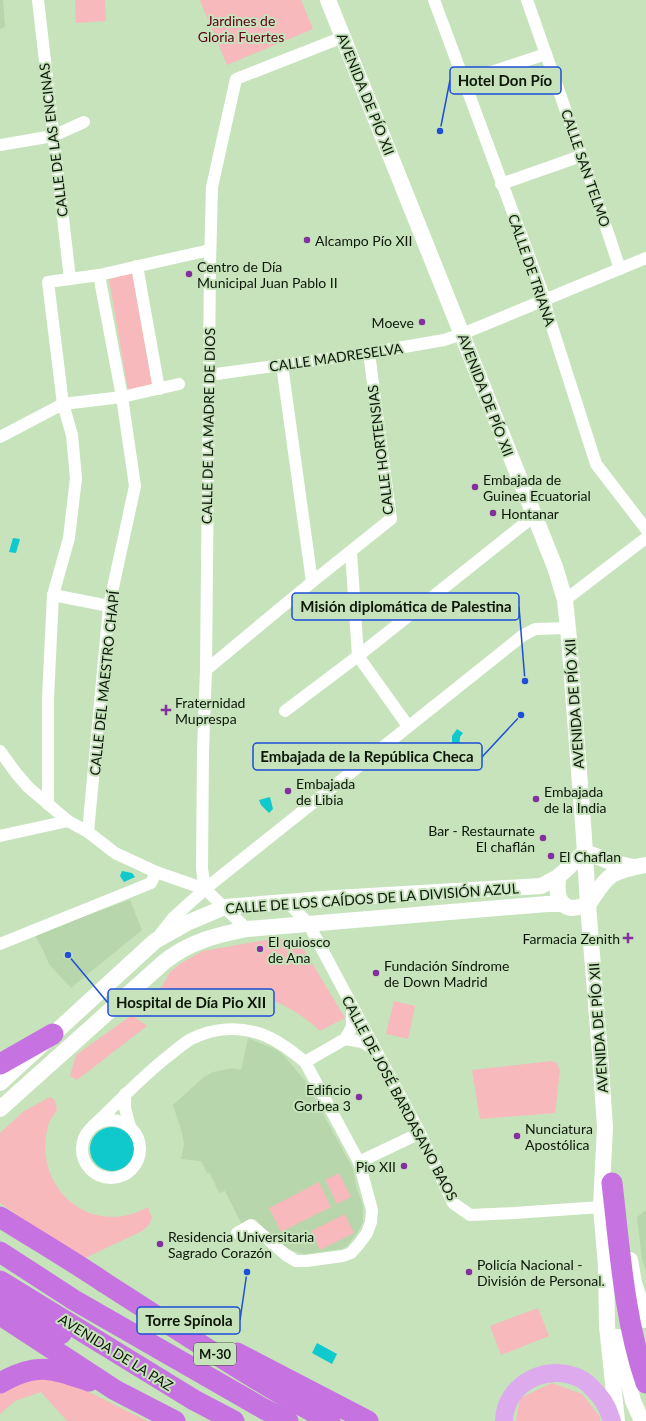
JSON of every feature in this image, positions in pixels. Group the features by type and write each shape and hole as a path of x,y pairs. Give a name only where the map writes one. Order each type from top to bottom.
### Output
{"highway":[{"path":"0,1064 53,1034"},
{"path":"612,1183 625,1302 631,1330 646,1383"},
{"name":"M-30","path":"0,1217 229,1363 303,1407 330,1421"},
{"name":"AVENIDA DE LA PAZ","path":"0,1252 94,1312 250,1402 288,1421"},
{"name":"AVENIDA DE LA PAZ","path":"0,1281 194,1400 234,1421"},
{"path":"104,1282 368,1421"},
{"path":"0,1300 120,1367 194,1400"},
{"path":"0,1314 115,1390 175,1421"},
{"path":"0,1383 18,1374 35,1369 51,1369 115,1390"}],"main road":[{"name":"AVENIDA DE PÍO XII","path":"328,0 534,516 565,600 600,1054 604,1127 612,1183 619,1203 634,1283 646,1320"},
{"path":"612,869 588,905 572,908 563,904 558,897 558,877 585,852 612,869 640,866"},
{"name":"CALLE DE LOS CAÍDOS DE LA DIVISIÓN AZUL","path":"0,1083 155,941 187,923 225,908 336,898 541,886 558,877"},
{"name":"CALLE DE LOS CAÍDOS DE LA DIVISIÓN AZUL","path":"0,1110 164,962 178,951 195,943 227,933 247,929 547,904 563,904"},
{"name":"AVENIDA DE PÍO XII","path":"604,1127 601,1207 606,1266 607,1326 617,1421"},
{"name":"AVENIDA DE PÍO XII","path":"606,1266 618,1340 633,1401 642,1421"},
{"path":"504,1421 504,1411 516,1388 540,1374 560,1372 582,1379 597,1394 606,1406 612,1421"}],"street":[{"name":"CALLE DE LAS ENCINAS","path":"38,0 70,279"},
{"name":"CALLE DE TRIANA","path":"434,0 545,299 547,311 596,464 646,529"},
{"name":"CALLE SAN TELMO","path":"527,0 620,269"},
{"name":"CALLE DE LA MADRE DE DIOS","path":"205,889 202,870 203,751 206,670 210,250 212,187 236,79 343,37"},
{"path":"464,81 546,54"},
{"path":"0,145 53,136 84,122"},
{"path":"502,184 582,156"},
{"path":"48,804 48,698 53,595 69,538 76,478 72,435 63,404 48,282 100,275 210,250"},
{"name":"CALLE MADRESELVA","path":"209,375 369,353 444,340 462,334 646,258"},
{"path":"137,266 159,389"},
{"name":"CALLE DEL MAESTRO CHAPÍ","path":"88,832 109,606 135,486 122,397 100,275"},
{"name":"CALLE HORTENSIAS","path":"206,670 391,519 369,353"},
{"path":"282,365 312,582"},
{"path":"0,438 63,404 122,397 179,384"},
{"path":"285,710 358,656 534,516"},
{"path":"565,600 646,538"},
{"path":"351,552 358,656 408,726"},
{"path":"53,595 109,606"},
{"path":"155,941 173,918 205,889 522,636 535,629 568,628"},
{"path":"0,751 28,787 68,821 88,832 116,853 156,872 205,889 247,929"},
{"path":"0,836 68,821"},
{"path":"0,944 151,883 156,872"},
{"name":"CALLE DE JOSÉ BARDASANO BAOS","path":"288,903 308,923 420,1133 452,1202 470,1215 601,1207"},
{"path":"305,1062 345,1039 352,1027 352,1005"},
{"path":"92,1126 101,1121 112,1119 122,1121 136,1134 140,1153 137,1162 131,1170 123,1175 114,1178 105,1178 88,1168 83,1160 81,1151 82,1141 86,1132 92,1126 125,1094 162,1061 189,1040 206,1033 225,1029 248,1030 262,1034 280,1043 305,1062 359,1162 372,1210 371,1222 367,1233 351,1254 318,1260 296,1261 286,1256 251,1225 236,1233"},
{"path":"345,1039 362,1042 376,1050"},
{"path":"125,1094 125,1108 130,1127"},
{"path":"359,1162 420,1133"}],"shaded area":[{"path":"0,0 3,0 5,27 0,29"},
{"path":"130,900 142,930 71,988 49,964 35,936"},
{"path":"248,1038 277,1050 285,1057 306,1082 353,1169 357,1189 363,1206 363,1222 358,1232 347,1246 342,1249 304,1254 289,1249 274,1239 255,1219 242,1225 225,1191 219,1193 210,1173 207,1173 201,1161 181,1159 184,1144 173,1105 204,1077 213,1072 233,1068 241,1070"},
{"path":"646,1210 646,1271 642,1259 637,1217"}],"green space":[{"path":"75,0 105,0 106,21 76,23"},
{"name":"Jardines de Gloria Fuertes","path":"301,0 313,29 227,65 200,1"},
{"path":"132,273 152,384 128,390 109,279"},
{"path":"278,938 300,943 345,1018 320,1031 307,1020 279,1003 248,994 231,992 215,993 181,1002 167,1011 159,1001 158,993 170,972 181,963 203,951"},
{"path":"394,1001 415,1006 408,1039 386,1034"},
{"path":"132,1015 147,1026 77,1080 70,1076 76,1055"},
{"path":"552,1061 557,1063 560,1071 555,1113 480,1119 472,1070"},
{"path":"50,1097 55,1100 57,1110 50,1120 45,1149 49,1169 58,1187 71,1202 87,1212 106,1217 127,1215 148,1207 152,1218 149,1225 142,1231 81,1260 0,1203 0,1133 24,1111"},
{"path":"339,1173 351,1197 337,1204 325,1180"},
{"path":"319,1182 331,1207 281,1232 269,1208"},
{"path":"345,1214 354,1233 320,1250 311,1231"},
{"path":"538,1308 549,1336 501,1355 490,1326"},
{"path":"45,1378 77,1386 147,1421 67,1421 41,1392 15,1401 0,1414 0,1394 19,1383"},
{"path":"552,1383 582,1394 600,1417 600,1421 516,1421 520,1398"}],"water":[{"path":"13,538 20,539 16,553 9,552"},
{"path":"457,729 463,733 460,737 459,753 452,752 452,736"},
{"path":"270,797 273,809 269,813 261,805 259,800"},
{"path":"122,871 132,873 135,877 124,882 120,876"},
{"path":"108,1127 116,1127 121,1128 128,1133 133,1140 133,1158 128,1165 121,1170 108,1171 100,1168 93,1161 90,1153 90,1145 93,1137 100,1130"},
{"path":"317,1343 337,1354 332,1364 312,1353"}],"place":[{"name":"Hotel Don Pío","path":"440,131"},
{"name":"Alcampo Pío XII","path":"307,240"},
{"name":"Centro de Día Municipal Juan Pablo II","path":"189,274"},
{"name":"Moeve","path":"422,322"},
{"name":"Embajada de Guinea Ecuatorial","path":"475,487"},
{"name":"Hontanar","path":"493,513"},
{"name":"Misión diplomática de Palestina","path":"525,681"},
{"name":"Fraternidad Muprespa","path":"166,710"},
{"name":"Embajada de la República Checa","path":"521,715"},
{"name":"Embajada de Libia","path":"288,791"},
{"name":"Embajada de la India","path":"536,799"},
{"name":"Bar - Restaurnate El chaflán","path":"543,838"},
{"name":"El Chaflan","path":"551,856"},
{"name":"Farmacia Zenith","path":"628,938"},
{"name":"El quiosco de Ana","path":"260,949"},
{"name":"Hospital de Día Pio XII","path":"68,955"},
{"name":"Fundación Síndrome de Down Madrid","path":"376,973"},
{"name":"Edificio Gorbea 3","path":"359,1097"},
{"name":"Nunciatura Apostólica","path":"517,1136"},
{"name":"Pio XII","path":"404,1166"},
{"name":"Residencia Universitaria Sagrado Corazón","path":"160,1244"},
{"name":"Torre Spínola","path":"247,1272"},
{"name":"Policía Nacional - División de Personal.","path":"469,1272"}]}
